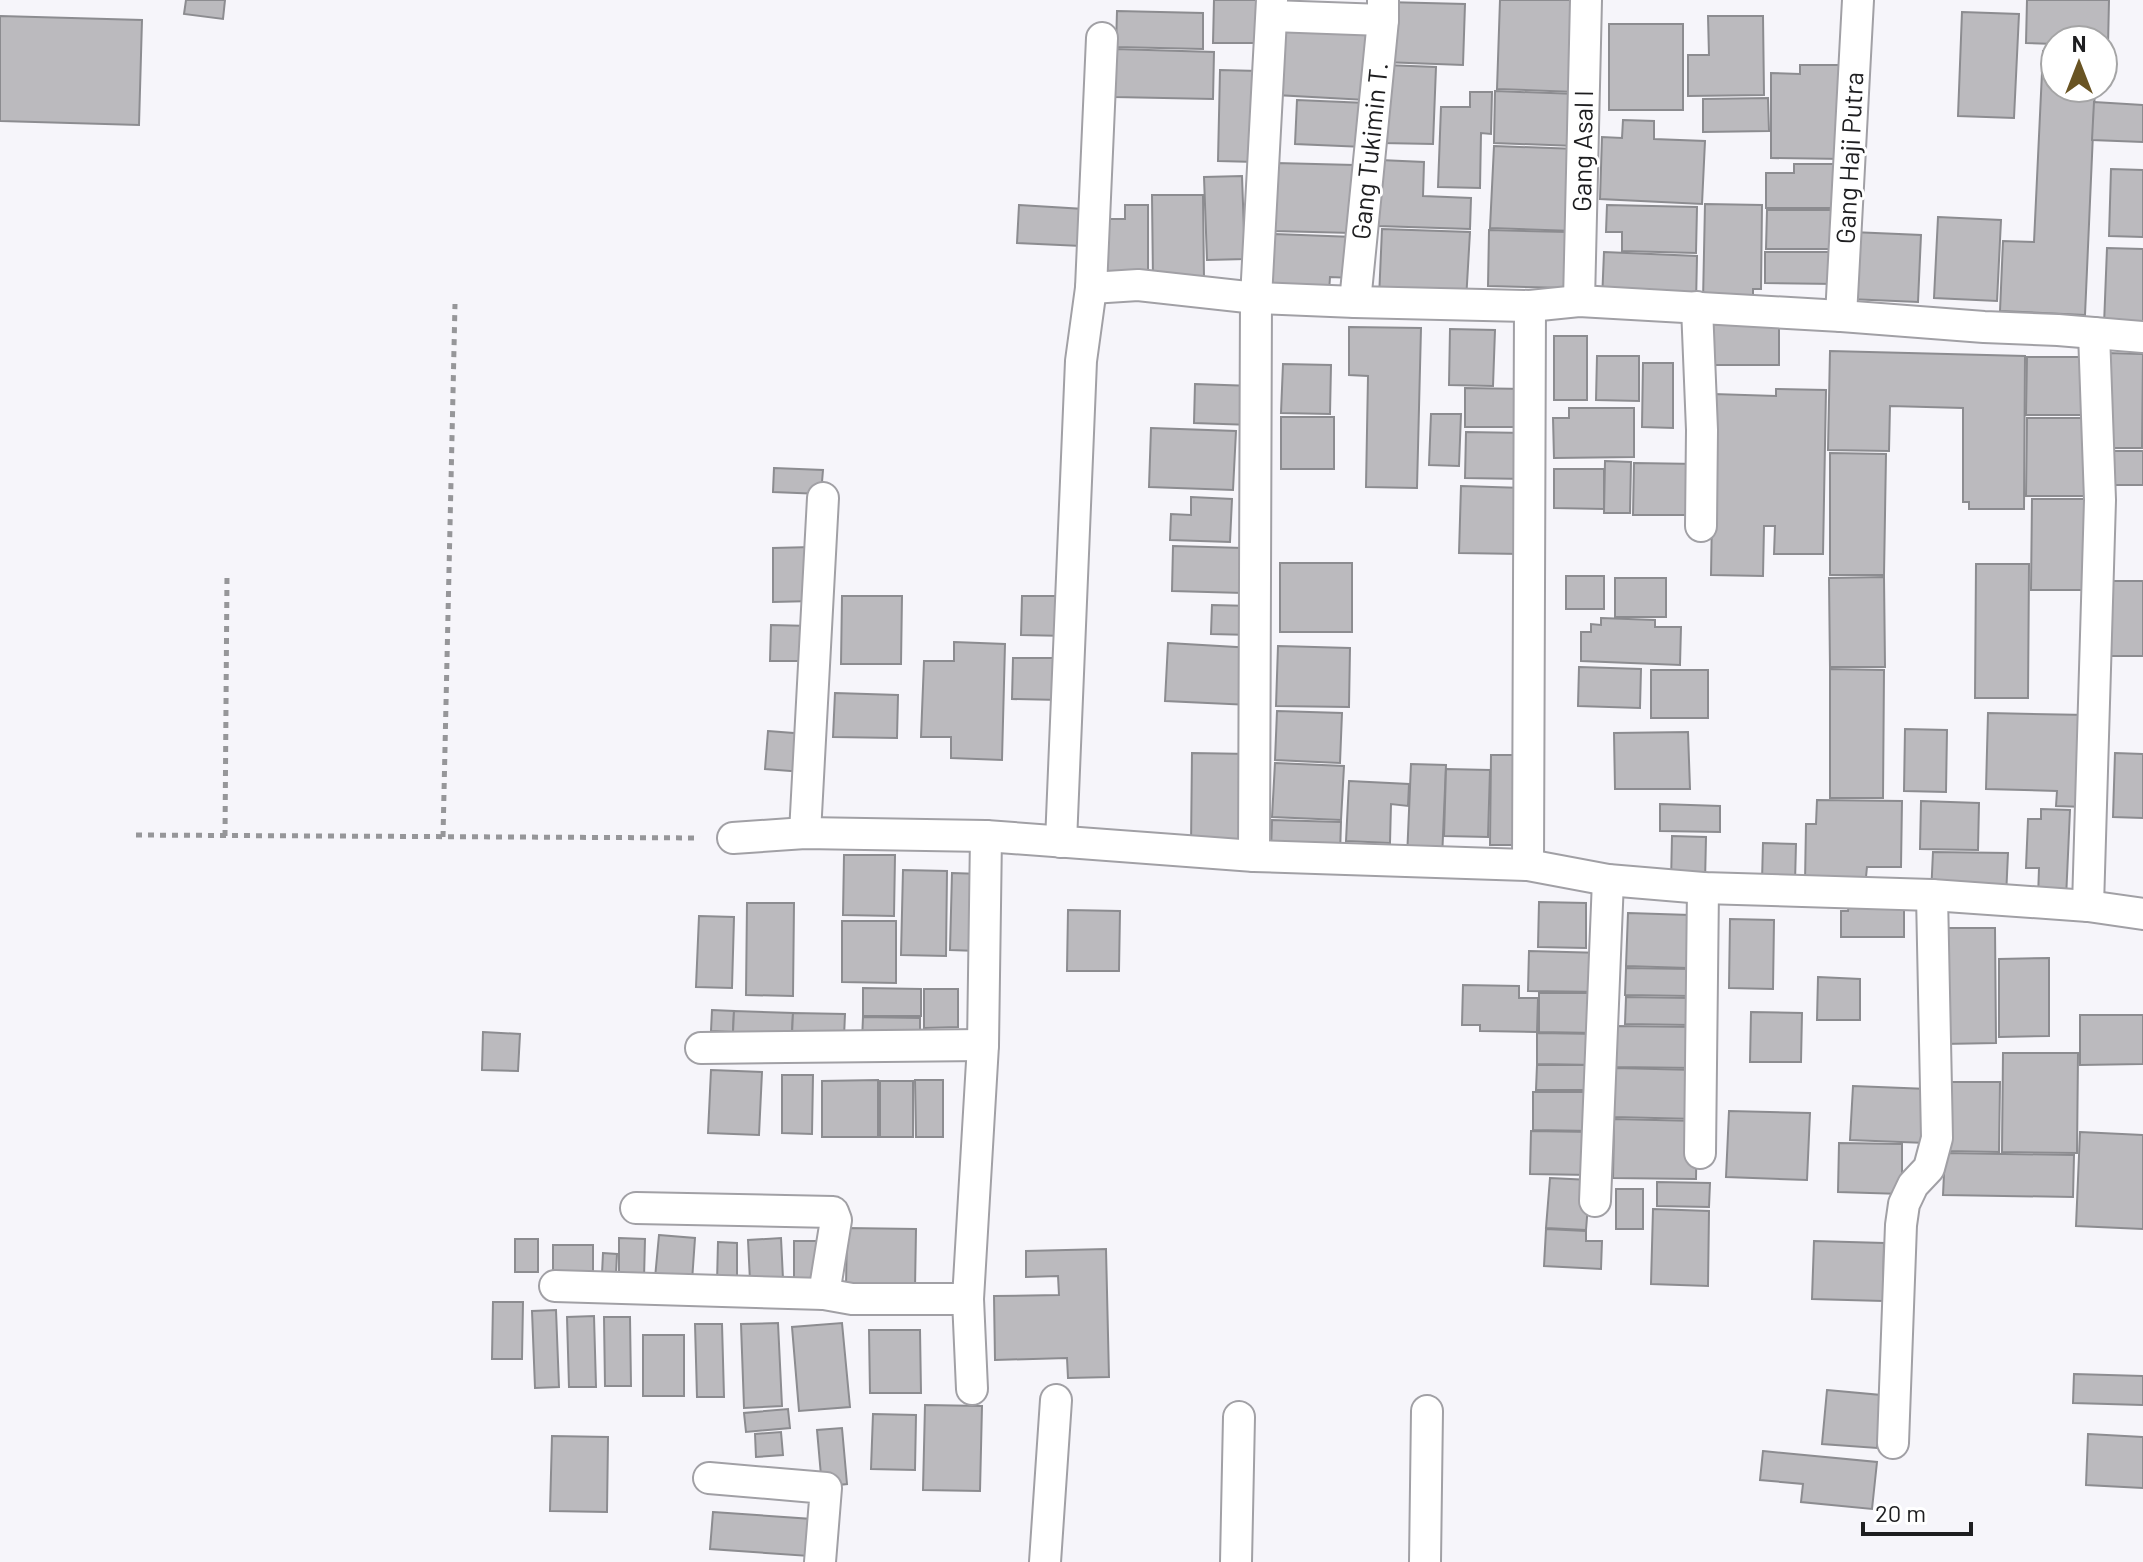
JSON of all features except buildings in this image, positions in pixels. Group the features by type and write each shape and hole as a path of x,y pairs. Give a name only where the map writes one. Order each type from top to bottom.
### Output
{"street":[{"name":"Gang Asal I","path":"1579,301 1586,0"},
{"name":"Gang Haji Putra","path":"1841,316 1858,0"},
{"path":"1254,856 1256,298 1272,8 1383,10"},
{"name":"Gang Tukimin T.","path":"1355,302 1383,10"},
{"path":"1061,842 1081,361 1091,288 1102,38"},
{"path":"1091,288 1138,285 1256,298 1355,302 1530,306 1579,301 2143,337"},
{"path":"1528,865 1530,306"},
{"path":"1697,307 1702,430 1701,526"},
{"path":"2088,906 2100,500 2094,333"},
{"path":"805,833 823,498"},
{"path":"733,838 805,833 986,836 1254,856 1528,865 1608,880 1703,888 1932,895 2088,906 2143,914"},
{"path":"972,1389 968,1299 983,1045 986,836"},
{"path":"1595,1201 1608,880"},
{"path":"1700,1153 1703,888"},
{"path":"1893,1443 1904,1204 1913,1185 1929,1168 1937,1138 1932,895"},
{"path":"701,1048 983,1045"},
{"path":"636,1208 833,1212 836,1220 824,1294"},
{"path":"555,1286 824,1294 852,1299 968,1299"},
{"path":"1045,1562 1056,1400"},
{"path":"1425,1562 1427,1411"},
{"path":"1236,1562 1239,1417"},
{"path":"709,1478 826,1488 820,1562"}],"path":[{"path":"443,837 455,304"},
{"path":"225,836 227,574"},
{"path":"136,835 733,838"}]}
